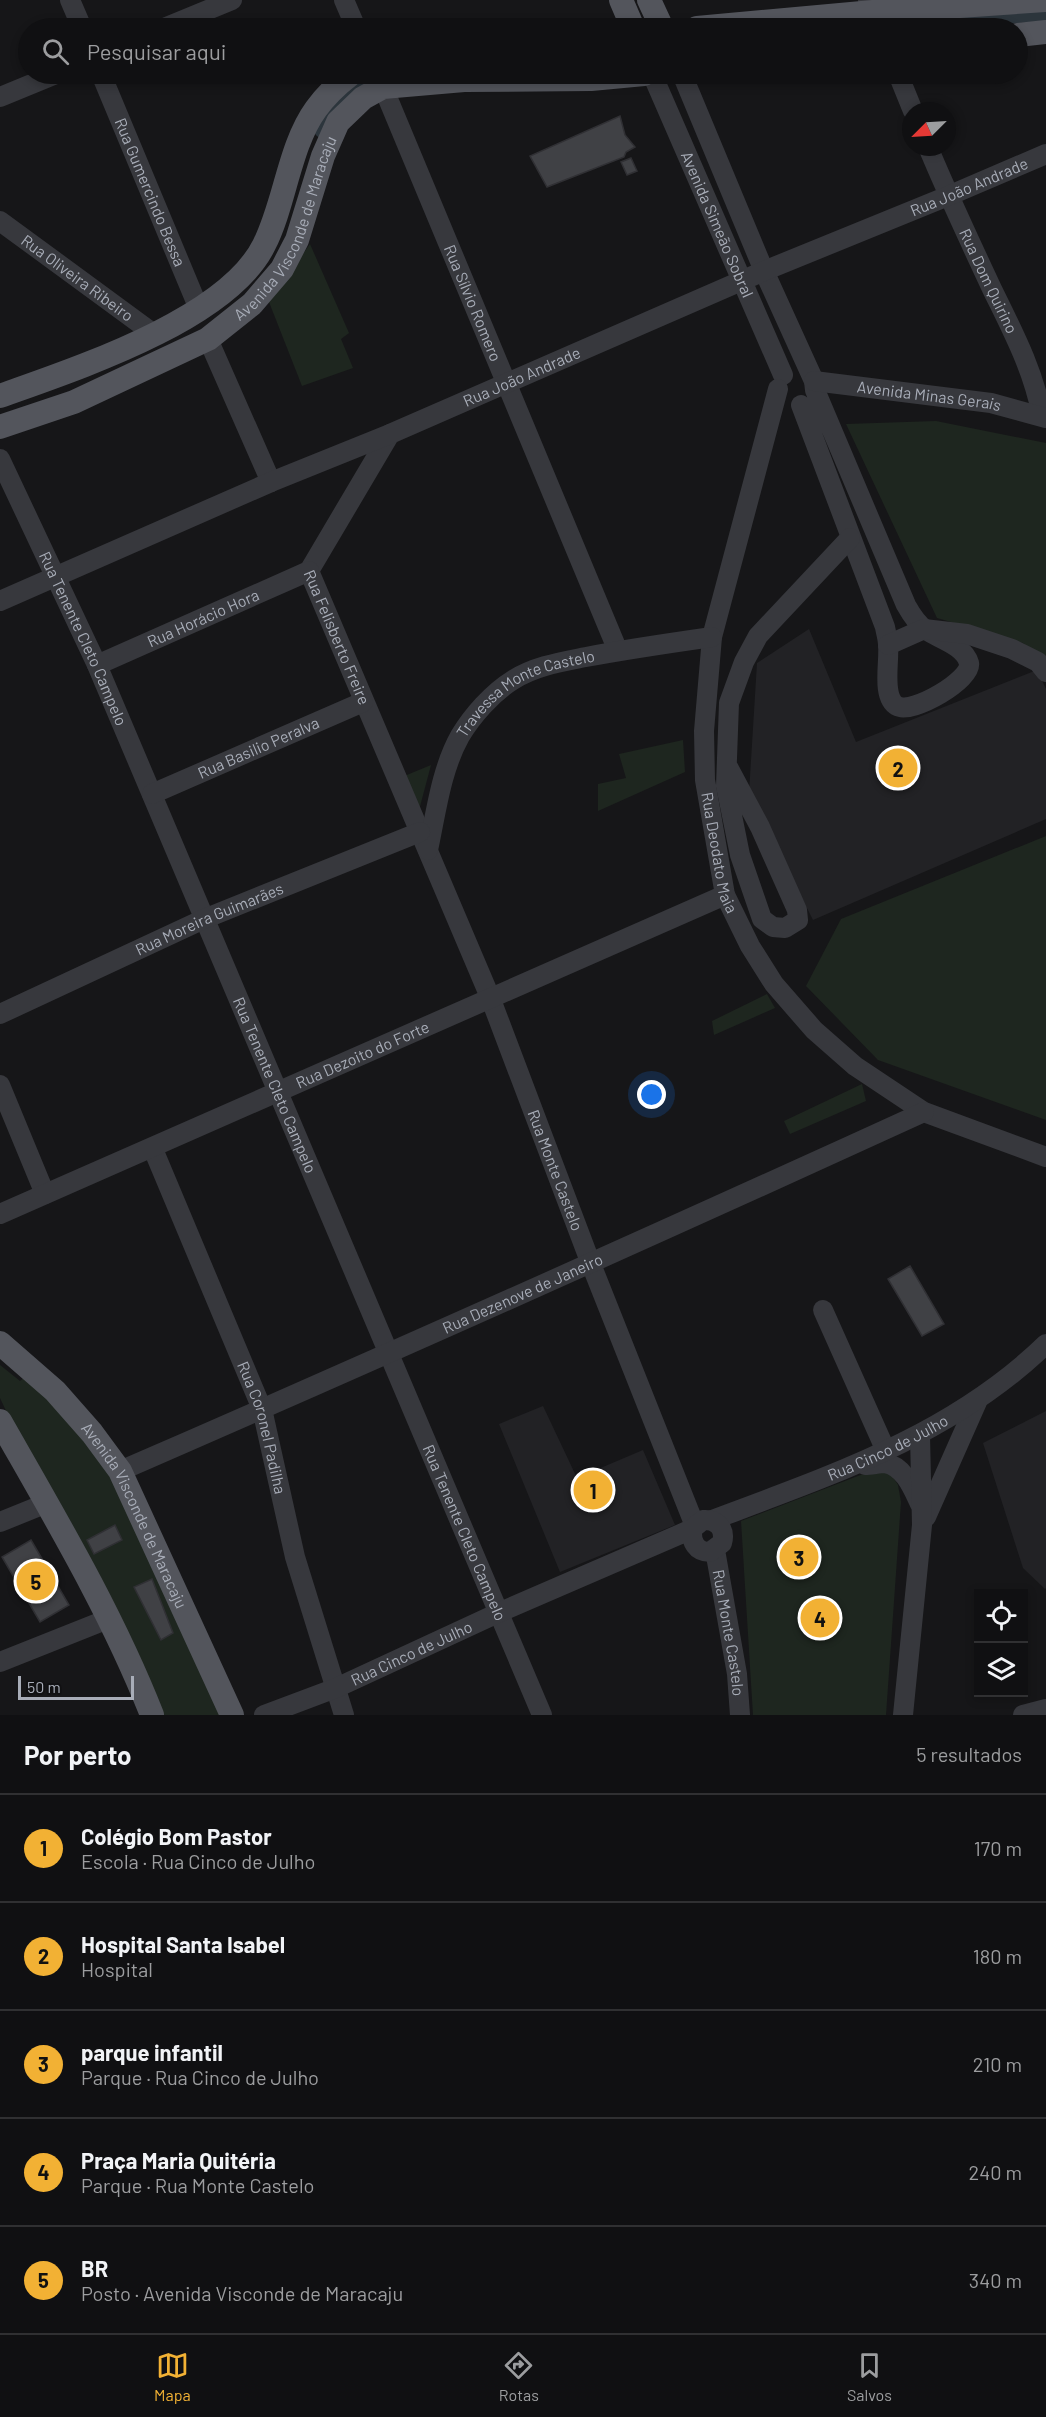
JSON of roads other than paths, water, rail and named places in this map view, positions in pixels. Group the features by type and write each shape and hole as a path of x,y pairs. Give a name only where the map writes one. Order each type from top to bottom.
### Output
{"main road":[{"path":"621,0 629,18"},
{"path":"649,0 657,18"},
{"path":"832,18 1046,0"},
{"path":"1028,33 1046,32"},
{"name":"Avenida Visconde de Maracaju","path":"0,396 76,369 154,334 199,309 227,288 251,265 263,247 273,226 303,133 329,93 339,84"},
{"name":"Avenida Visconde de Maracaju","path":"0,427 74,402 208,339 252,304 282,269 297,240 323,156 338,122 363,98 383,87 418,84"},
{"name":"Avenida Visconde de Maracaju","path":"0,1343 55,1391 92,1433 120,1471 232,1715"},
{"path":"0,1421 108,1619 152,1715"}],"street":[{"path":"70,0 78,18"},
{"path":"188,18 232,0"},
{"path":"344,0 352,18"},
{"path":"0,97 32,84"},
{"name":"Rua Gumercindo Bessa","path":"105,84 199,309"},
{"name":"Avenida Simeão Sobral","path":"656,84 742,281 781,382"},
{"name":"Avenida Simeão Sobral","path":"685,84 906,605 924,629"},
{"path":"902,84 909,102"},
{"name":"Rua Sílvio Romero","path":"383,87 618,651"},
{"name":"Rua João Andrade","path":"0,602 271,482 507,385 764,271 1046,154"},
{"name":"Rua Dom Quirino","path":"932,156 948,196 1024,355 1036,386 1044,417"},
{"name":"Rua Oliveira Ribeiro","path":"0,220 154,334"},
{"path":"208,339 271,482"},
{"path":"793,369 804,370 813,381 810,399 801,405 786,402 781,382 793,369"},
{"name":"Avenida Minas Gerais","path":"813,381 991,403 1044,417"},
{"name":"Rua Deodato Maia","path":"781,382 712,638 704,731 705,780 725,895 750,946 774,984 814,1030 855,1066 924,1112 1046,1157"},
{"path":"801,405 874,598 888,645 887,683 891,700 898,707 922,703 939,695 960,679 969,667 967,659 952,645 924,629"},
{"name":"Rua Felisberto Freire","path":"390,434 309,571 424,841"},
{"name":"Rua Tenente Cleto Campelo","path":"0,459 97,665 390,1351 542,1715"},
{"path":"728,767 760,827 797,910 798,920 785,928 773,927 762,919 740,855 726,786 729,703 744,662 758,636 850,538"},
{"name":"Rua Horácio Hora","path":"97,665 309,571"},
{"path":"888,645 924,629 967,634 1012,649 1038,662 1046,672"},
{"name":"Travessa Monte Castelo","path":"424,841 450,759 460,737 497,692 512,681 546,666 618,651 712,638"},
{"name":"Rua Basilio Peralva","path":"152,794 363,702"},
{"name":"Rua Moreira Guimarães","path":"0,1014 204,919 424,841"},
{"name":"Rua Monte Castelo","path":"424,841 490,997 591,1264 700,1525 692,1539 696,1547 705,1552 715,1550 737,1674 740,1715"},
{"name":"Rua Dezoito do Forte","path":"0,1214 153,1149 278,1091 725,895"},
{"path":"0,1085 45,1194"},
{"name":"Rua Dezenove de Janeiro","path":"120,1471 591,1264 924,1112"},
{"name":"Rua Coronel Padilha","path":"153,1149 262,1409 295,1557 344,1715"},
{"path":"823,1310 886,1451"},
{"name":"Rua Cinco de Julho","path":"264,1715 336,1688 498,1613 700,1525 854,1466 920,1435 977,1402 1039,1360 1046,1344"},
{"path":"922,1518 977,1402"},
{"path":"903,1715 922,1518 920,1435"},
{"path":"854,1466 887,1463 900,1471 912,1485 922,1518"},
{"path":"0,1522 46,1503"},
{"path":"0,1662 108,1619"},
{"path":"1023,1715 1046,1709"}],"waterway":[{"path":"978,18 1046,13"},
{"path":"322,130 342,92 355,84"}],"place":[{"name":"Hospital Santa Isabel","path":"898,768"},
{"name":"Colégio Bom Pastor","path":"593,1490"},
{"name":"parque infantil","path":"799,1557"},
{"name":"BR","path":"36,1581"},
{"name":"Praça Maria Quitéria","path":"820,1618"}]}
